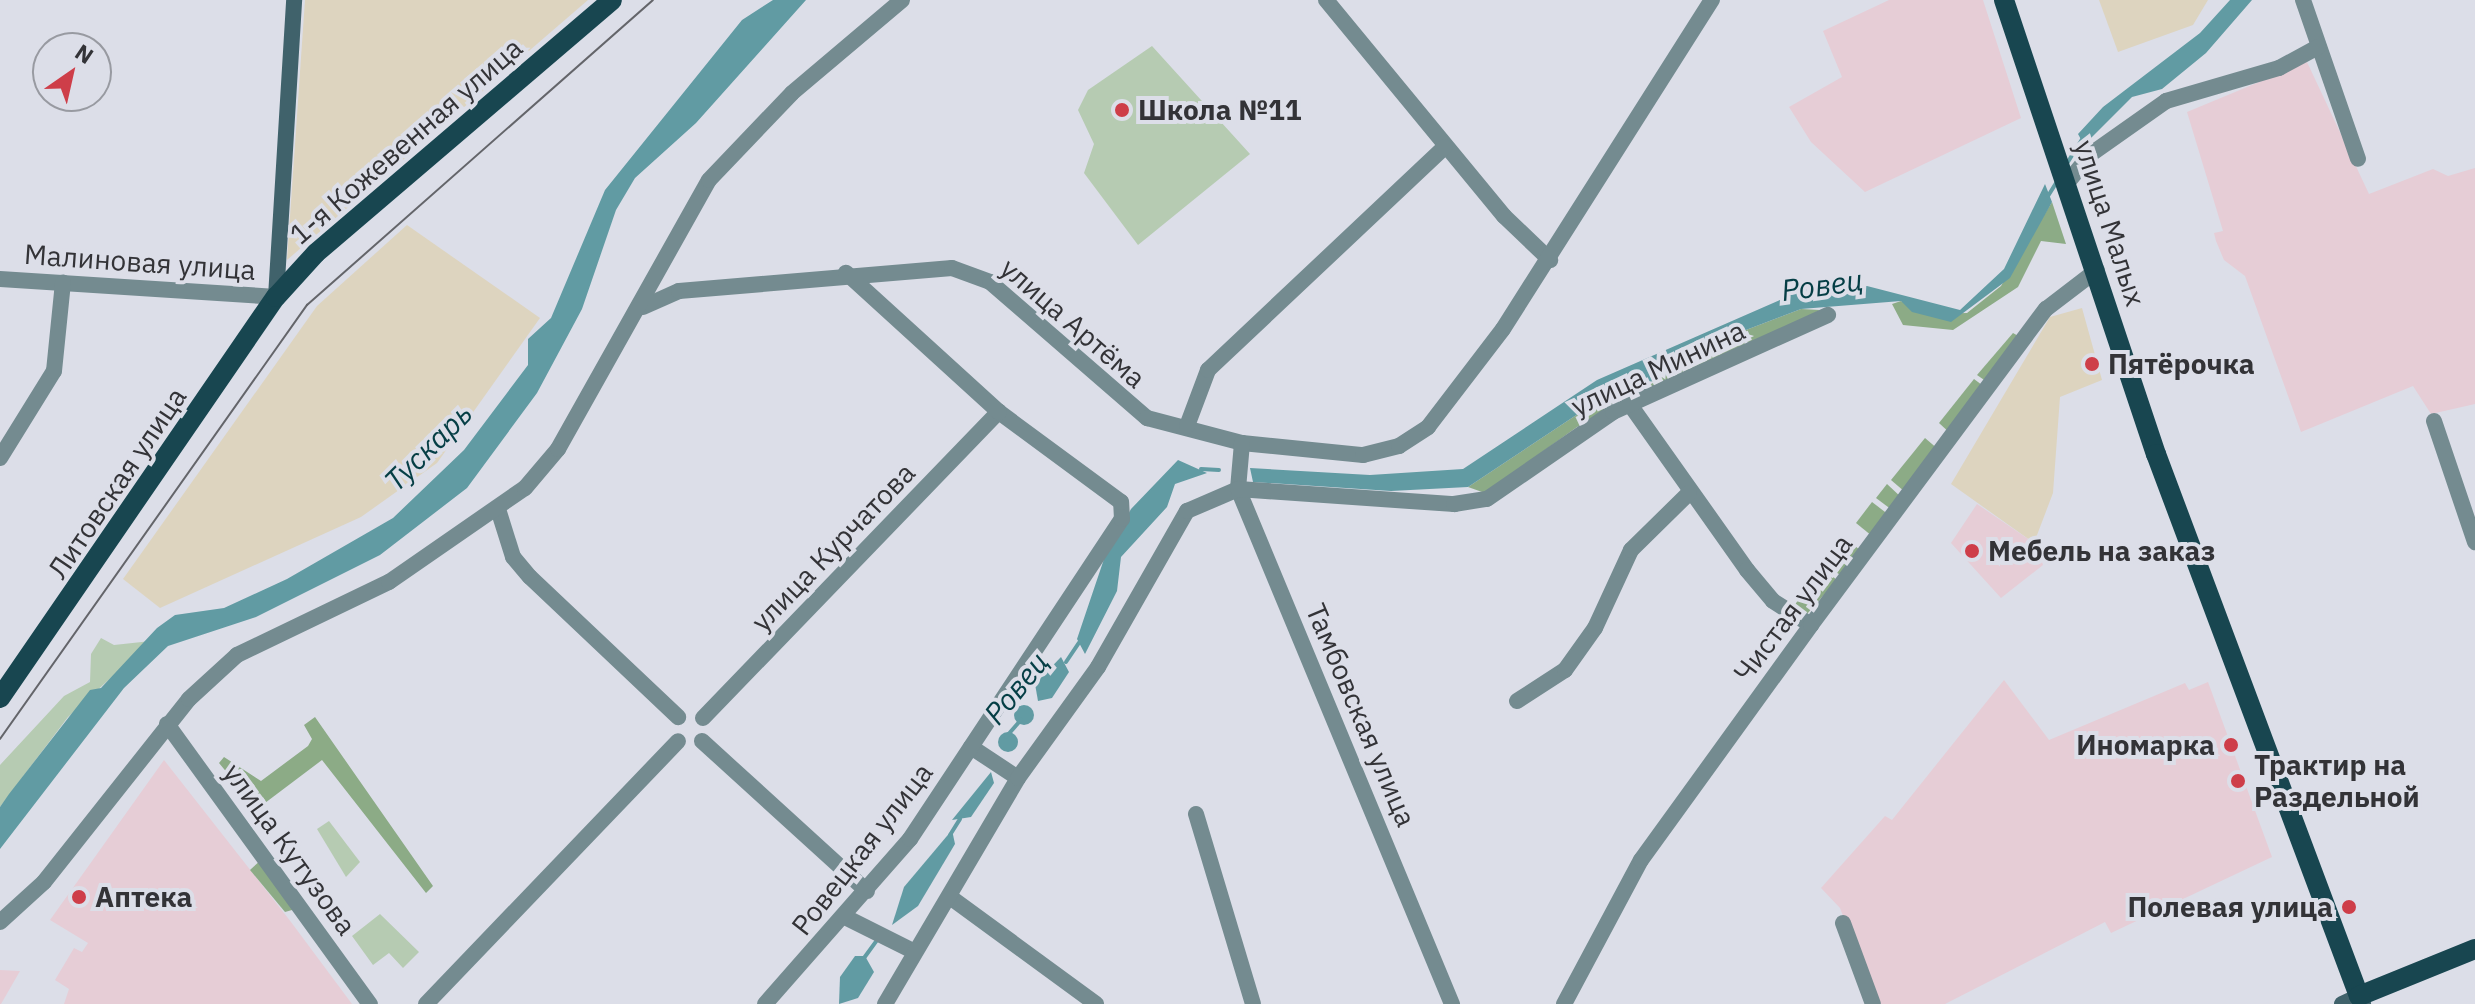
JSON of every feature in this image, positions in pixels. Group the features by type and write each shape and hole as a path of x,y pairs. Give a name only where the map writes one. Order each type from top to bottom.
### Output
{"main road":[{"name":"1-я Кожевенная улица","path":"276,297 316,253 612,0"},
{"name":"улица Малых","path":"2004,0 2068,182 2161,468 2355,1001"},
{"name":"Литовская улица","path":"0,698 276,297"},
{"path":"2355,1001 2475,949"}],"street":[{"path":"276,297 294,0"},
{"path":"0,922 44,882 167,724 237,655 389,582 498,509 558,449 643,307 672,239 709,180 792,93 902,0"},
{"path":"1326,0 1445,147 1550,260"},
{"name":"улица Артёма","path":"643,307 679,291 846,273 974,273 1118,399 1147,418 1187,426 1242,443 1363,455 1399,446 1428,427 1550,260 1712,0"},
{"path":"2303,0 2358,159"},
{"path":"2068,182 2080,163 2166,101 2279,68 2318,47"},
{"path":"1187,426 1208,370 1445,147"},
{"name":"Чистая улица","path":"1564,1004 1641,860 1811,625 2046,309 2097,270"},
{"path":"846,273 999,412"},
{"name":"Малиновая улица","path":"0,279 276,297"},
{"path":"0,458 54,371 63,282"},
{"name":"улица Минина","path":"1238,489 1454,504 1487,499 1579,431 1828,315"},
{"path":"1631,406 1689,493 1773,601 1811,625"},
{"name":"Ровецкая улица","path":"765,1004 783,997 867,891 971,747 1122,519 1121,502 999,412"},
{"name":"улица Курчатова","path":"703,718 999,412"},
{"path":"2434,421 2475,542"},
{"name":"Тамбовская улица","path":"1242,443 1238,489 1452,1004"},
{"path":"885,1004 1018,778 1098,667 1173,529 1187,511 1238,489"},
{"path":"1517,701 1565,670 1595,628 1631,550 1689,493"},
{"path":"498,509 513,557 530,577 678,717 703,718 702,741"},
{"path":"426,1004 678,741 678,717"},
{"name":"улица Кутузова","path":"167,724 370,1004"},
{"path":"678,741 702,741 867,891"},
{"path":"971,747 1018,778"},
{"path":"1196,814 1253,1004"},
{"path":"950,897 1096,1004"},
{"path":"845,917 915,952"},
{"path":"1843,923 1873,1004"}],"shaded area":[{"path":"305,0 588,0 287,260"},
{"path":"1889,0 1983,0 2021,118 1865,192 1811,142 1789,107 1842,77 1823,31"},
{"path":"2099,0 2208,0 2193,25 2118,52"},
{"path":"2307,62 2369,194 2433,169 2448,176 2475,168 2475,404 2431,414 2413,386 2301,432 2245,276 2224,260 2216,241 2214,233 2223,231 2187,112"},
{"path":"407,225 540,318 437,463 361,517 160,608 123,579 317,306"},
{"path":"2082,308 2102,380 2060,397 2053,493 2034,543 1951,484 2050,317"},
{"path":"1977,504 2037,545 2043,565 2001,598 1951,543"},
{"path":"2004,680 2049,740 2185,683 2189,690 2208,682 2272,857 2111,933 2105,922 1945,1004 1877,1004 1840,908 1821,888 1885,816 1892,820"},
{"path":"164,760 352,1004 64,1004 69,989 55,980 74,948 82,952 88,943 50,920"},
{"path":"0,970 20,971 1,1004 0,1004"}],"green space":[{"name":"Школа №11","path":"1152,46 1250,154 1138,245 1084,173 1094,144 1078,110 1088,90"},
{"path":"2052,202 2066,244 2041,241 2018,287 1953,330 1903,325 1892,304 1901,301 1924,314 1967,313 2001,286"},
{"path":"1801,309 1820,310 1751,348 1743,335 1746,352 1577,427 1485,493 1468,487 1611,392 1626,393 1699,361 1738,333"},
{"path":"2013,333 2020,337 1990,384 1977,375"},
{"path":"1974,379 1986,388 1952,435 1939,423"},
{"path":"1925,438 1939,450 1905,492 1891,480"},
{"path":"1887,484 1902,498 1892,510 1876,498"},
{"path":"1872,502 1889,515 1872,536 1856,523"},
{"path":"1845,538 1860,550 1840,575 1824,563"},
{"path":"1821,567 1837,580 1807,614 1792,609"},
{"path":"101,638 114,645 151,641 68,717 0,807 0,765 64,696 90,682 91,654"},
{"path":"315,717 433,886 426,893 322,760 257,809 219,763 224,757 261,781 308,746 312,739 304,725"},
{"path":"329,821 360,862 346,877 317,829"},
{"path":"261,860 294,904 292,910 285,912 250,870"},
{"path":"380,914 419,952 403,968 389,953 373,965 352,936"}],"water":[{"path":"773,0 806,0 696,123 635,178 616,210 582,309 537,393 467,488 380,555 256,617 168,646 124,688 0,849 0,807 9,794 90,690 101,688 157,628 175,615 224,608 287,579 393,518 464,450 528,365 528,339 551,318 605,190 742,20"},
{"path":"2230,0 2252,0 2206,53 2162,89 2132,97 2084,145 2078,134 2103,107 2200,33"},
{"path":"2045,184 2052,202 2010,278 1951,322 1912,312 1901,301 1801,309 1738,333 1699,361 1625,393 1611,392 1468,487 1391,491 1253,482 1250,468 1370,475 1463,469 1597,380 1812,286 1867,286 1960,310 2004,269"},
{"path":"1178,460 1207,473 1175,484 1167,507 1121,557 1117,591 1085,654 1077,639 1104,559 1131,509"},
{"path":"1061,657 1069,672 1052,698 1038,701 1035,684"},
{"path":"1024,705 1031,708 1034,715 1031,722 1024,725 1017,722 1014,715 1017,708"},
{"path":"1008,732 1015,735 1018,742 1015,749 1008,752 1001,749 998,742 1001,735"},
{"path":"991,772 994,783 971,817 952,820"},
{"path":"952,830 955,844 918,906 892,925 904,887"},
{"path":"855,956 865,956 874,972 858,998 839,1004 840,977"}],"waterway":[{"name":"Ровец","path":"2066,165 2085,135"},
{"name":"Ровец","path":"2048,196 2058,180"},
{"name":"Ровец","path":"1201,469 1219,470"},
{"name":"Ровец","path":"1066,662 1079,643"},
{"name":"Ровец","path":"1006,737 1021,720"},
{"name":"Ровец","path":"950,835 960,819"},
{"name":"Ровец","path":"864,958 878,939"}],"tram line":[{"path":"0,739 307,305 653,0"}],"place":[{"name":"Школа №11","path":"1122,110"},
{"name":"Пятёрочка","path":"2092,364"},
{"name":"Мебель на заказ","path":"1972,551"},
{"name":"Иномарка","path":"2231,745"},
{"name":"Трактир на Раздельной","path":"2238,781"},
{"name":"Аптека","path":"79,897"},
{"name":"Полевая улица","path":"2349,907"}],"water label":[{"name":"Тускарь","path":"428,447"}]}
